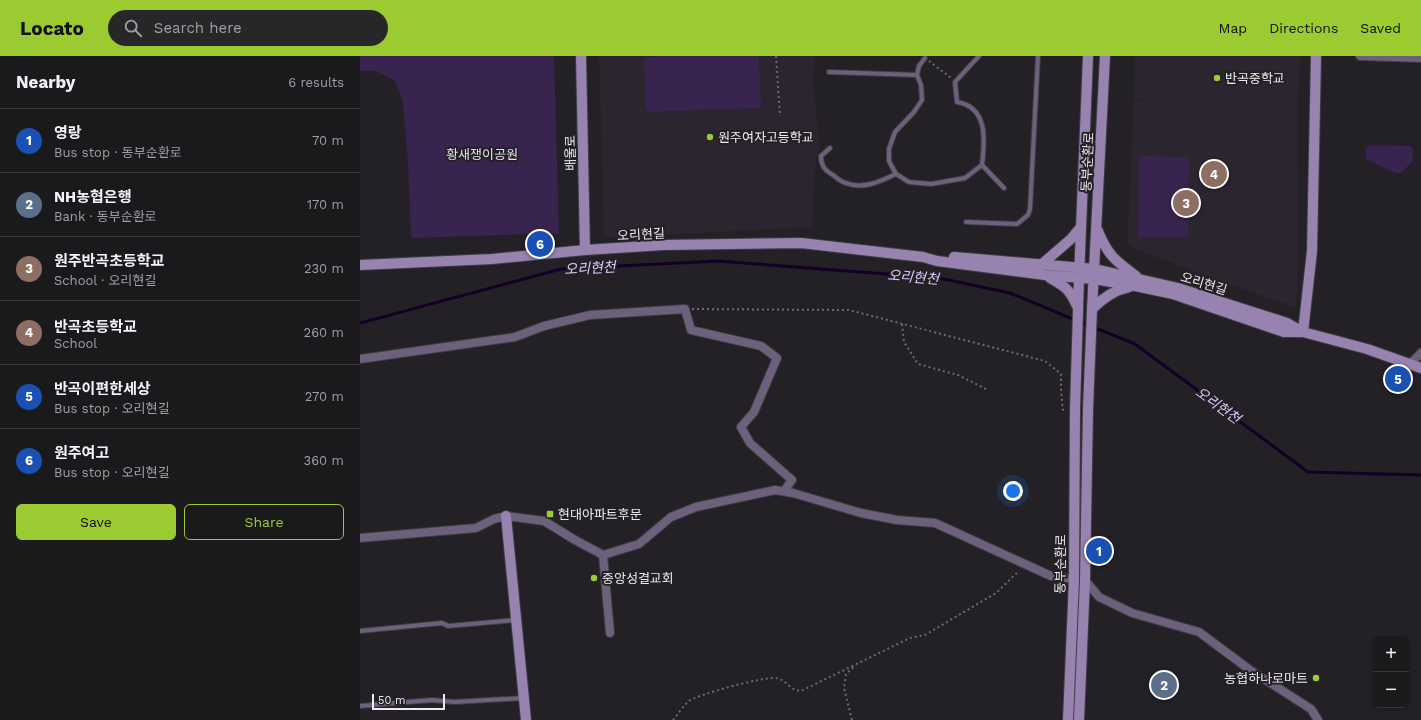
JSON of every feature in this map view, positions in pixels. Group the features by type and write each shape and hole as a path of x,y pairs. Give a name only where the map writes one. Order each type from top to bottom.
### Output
{"street":[{"name":"배울로","path":"580,56 585,250"},
{"name":"동부순환로","path":"1079,278 1088,56"},
{"name":"동부순환로","path":"1079,720 1085,580 1088,409 1105,56"},
{"path":"1303,332 1312,251 1316,56"},
{"path":"1360,56 1421,58"},
{"path":"1042,264 1067,243 1081,227"},
{"path":"1092,309 1101,300 1120,289 1137,283 1114,259 1102,242 1097,228"},
{"name":"오리현길","path":"360,265 492,259 585,250 662,245 801,243 923,257 937,261 1045,275 1079,278 1095,274"},
{"name":"오리현길","path":"923,257 936,255 1079,268 1095,274 1137,283 1173,294 1284,332 1303,332 1367,349 1421,368"},
{"path":"1045,275 1066,288 1072,294 1078,308"},
{"path":"1078,308 1079,278"},
{"name":"동부순환로","path":"1068,720 1074,579 1075,412 1078,308"},
{"path":"360,359 515,337 544,326 590,315 685,309 691,330 761,346 777,358 754,412 741,427 750,443 792,480 784,491"},
{"path":"1410,364 1421,353"},
{"path":"360,538 476,528 494,519 506,516 544,521 603,555 639,544 671,517 696,506 775,490 784,491 861,514 897,520 935,523 1051,576 1085,580 1099,597 1132,613 1199,632 1250,670 1311,709 1318,720"},
{"path":"506,516 526,720"},
{"path":"603,555 610,633"}],"lane":[{"path":"979,56 955,82 957,102 965,104 976,112 981,120 984,140 982,165 1004,188"},
{"path":"966,222 1017,224 1028,215 1030,209 1038,56"},
{"path":"925,58 918,66 917,75 921,86 922,100 914,112 895,132 889,148 889,161 896,174 909,182 931,184 964,178 982,165"},
{"path":"829,72 917,75"},
{"path":"830,148 821,156 821,163 826,172 846,184 858,186 874,184 896,174"},
{"path":"360,631 442,623 448,626 516,620"},
{"path":"360,706 432,700 454,702 524,698"}],"path":[{"path":"776,56 780,116"},
{"path":"925,58 955,82"},
{"path":"685,309 849,310 1045,361 1061,374 1063,411 1075,412"},
{"path":"902,324 904,342 918,364 958,375 988,390"},
{"path":"673,720 688,701 702,695 761,679 782,679 794,690 801,691 910,638 925,635 996,593 1026,564"},
{"path":"852,720 844,688 846,674 858,664"}],"shaded area":[{"name":"원주여자고등학교","path":"599,56 816,56 813,79 820,150 816,160 812,227 604,238"},
{"path":"1135,56 1301,56 1297,104 1298,249 1296,307 1222,282 1133,248 1127,244 1134,100 1163,100 1134,99"}],"green space":[{"name":"황새쟁이공원","path":"360,56 554,56 559,233 411,238 408,162 403,102 395,81 376,71 360,71"},
{"path":"759,56 761,104 759,108 649,112 646,108 644,60 646,57"},
{"path":"1370,145 1410,146 1413,149 1412,162 1401,173 1395,173 1366,159 1366,148"},
{"path":"1139,156 1189,157 1188,237 1138,237"}],"waterway":[{"name":"오리현천","path":"360,323 561,269 718,261 939,278 1010,293 1075,320"},
{"name":"오리현천","path":"1081,322 1135,344 1308,472 1421,475"}],"place":[{"name":"반곡중학교","path":"1217,78"},
{"name":"원주여자고등학교","path":"710,137"},
{"name":"반곡초등학교","path":"1214,174"},
{"name":"원주반곡초등학교","path":"1186,203"},
{"name":"원주여고","path":"540,244"},
{"name":"반곡이편한세상","path":"1398,379"},
{"name":"현대아파트후문","path":"550,514"},
{"name":"영랑","path":"1099,551"},
{"name":"중앙성결교회","path":"594,578"},
{"name":"농협하나로마트","path":"1316,678"},
{"name":"NH농협은행","path":"1164,685"}]}
